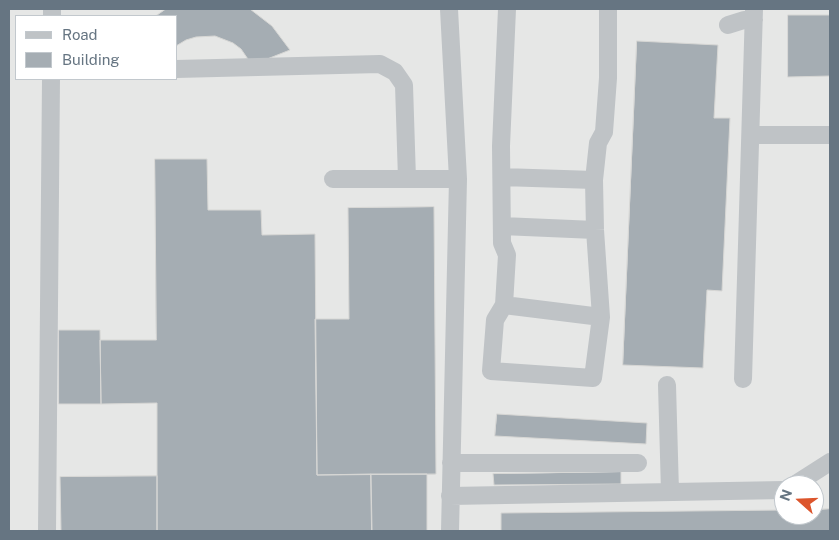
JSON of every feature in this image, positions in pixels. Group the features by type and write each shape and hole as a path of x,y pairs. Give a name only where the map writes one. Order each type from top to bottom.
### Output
{"lane":[{"path":"449,9 458,179 450,463 450,531"},
{"path":"507,9 501,146 502,243 507,255 504,305 495,320 491,371 593,378 601,317 595,230 594,180 598,143 604,132 608,78 608,9"},
{"path":"728,26 754,14"},
{"path":"743,379 754,14"},
{"path":"178,69 380,64 395,72 404,85 407,179"},
{"path":"47,531 51,80"},
{"path":"751,135 830,135"},
{"path":"502,177 594,180"},
{"path":"333,179 458,179"},
{"path":"502,226 595,230"},
{"path":"504,305 601,317"},
{"path":"667,385 670,492"},
{"path":"810,475 830,462"},
{"path":"450,463 638,463"},
{"path":"450,496 774,490"}],"shaded area":[{"path":"9,9 830,9 830,531 9,531"}],"building":[{"path":"166,9 250,9 272,26 290,50 252,65 241,49 233,43 215,36 196,37 178,45 178,15 157,15"},
{"path":"788,15 830,15 830,76 788,77"},
{"path":"637,41 718,45 714,118 730,118 722,291 707,290 703,368 623,365"},
{"path":"155,159 207,159 208,210 261,210 262,235 315,234 317,475 371,474 372,531 157,531 157,403 101,404 100,340 156,340"},
{"path":"434,207 436,474 317,475 315,319 349,319 348,208"},
{"path":"59,330 100,330 101,404 59,404"},
{"path":"497,414 647,423 646,444 495,436"},
{"path":"621,472 621,484 494,485 493,474"},
{"path":"371,474 427,474 427,531 372,531"},
{"path":"157,476 157,531 61,531 60,477"},
{"path":"824,509 830,509 830,531 501,531 501,513 774,510 774,525 824,525"}]}
